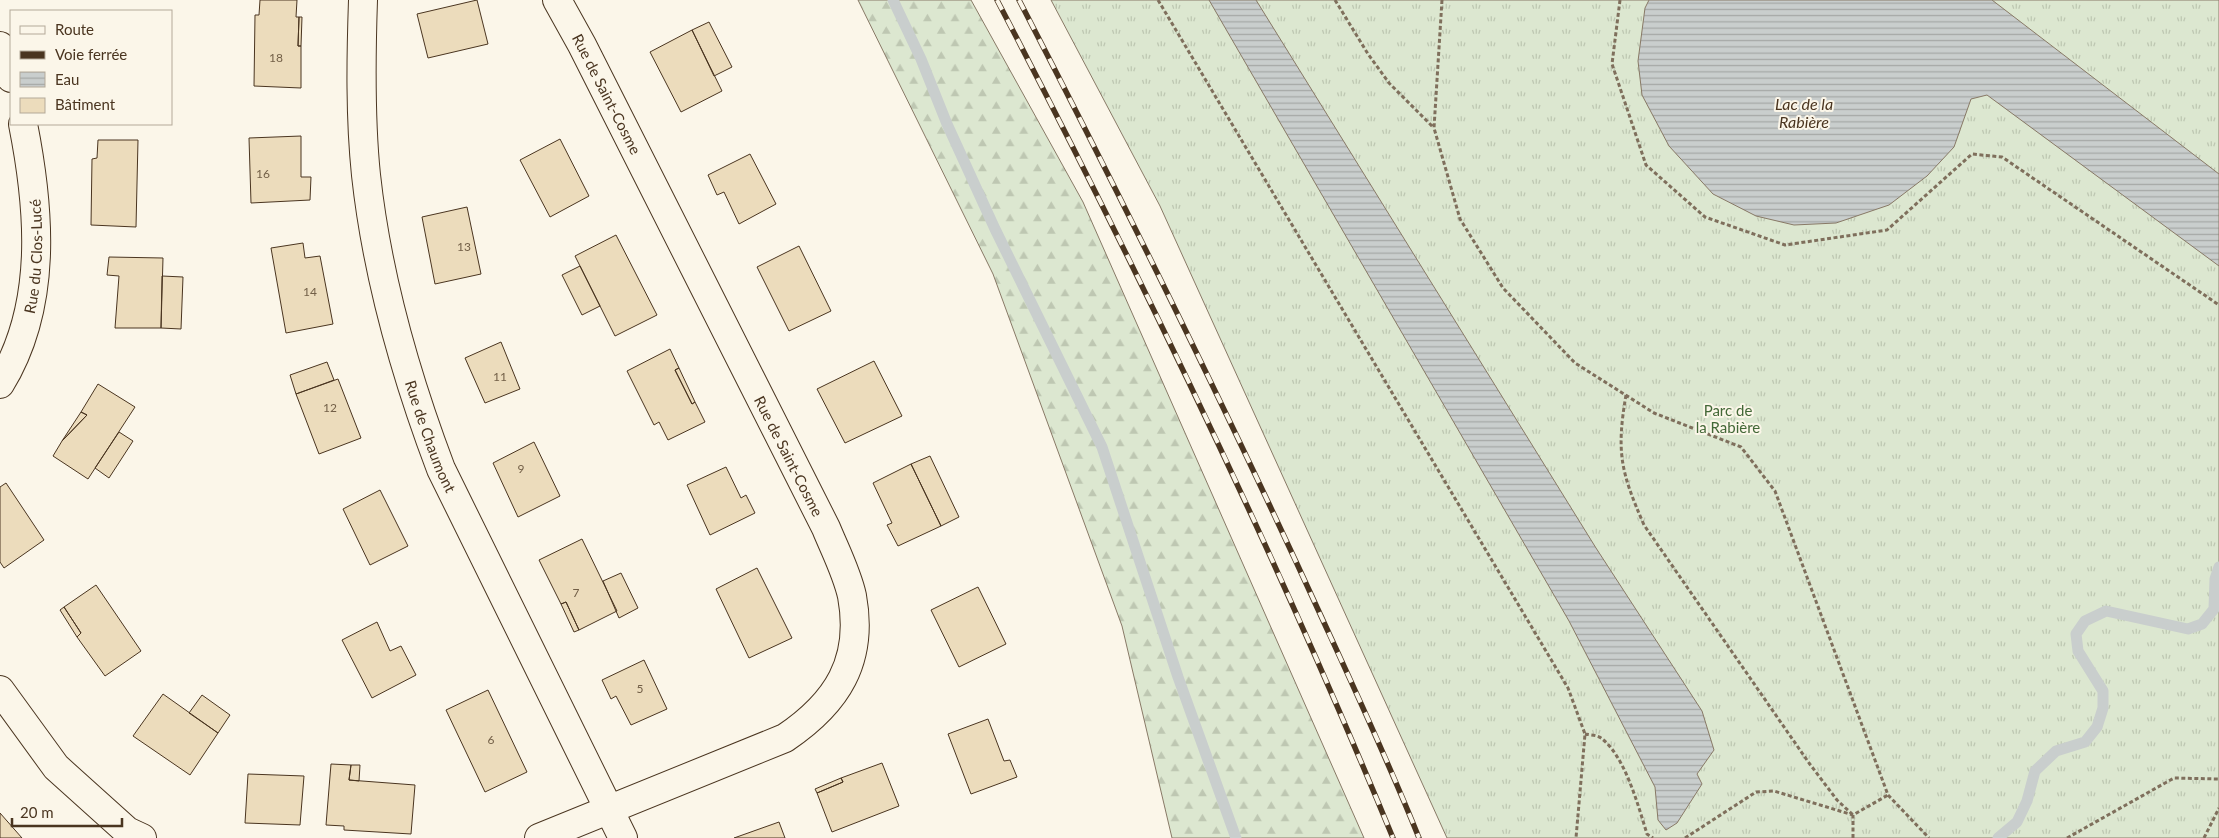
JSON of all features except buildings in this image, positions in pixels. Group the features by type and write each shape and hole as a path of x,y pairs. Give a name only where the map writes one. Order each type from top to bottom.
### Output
{"street":[{"name":"Rue de Chaumont","path":"363,0 361,51 366,174 379,258 396,333 418,408 441,469 623,838"},
{"name":"Rue de Saint-Cosme","path":"539,838 785,738 810,721 827,703 841,681 852,656 855,628 849,587 826,528 582,45 557,0"},
{"path":"0,46 10,75"},
{"name":"Rue du Clos-Lucé","path":"0,384 13,364 25,334 33,296 36,253 35,209 32,170 23,125"},
{"path":"0,690 56,767 127,831 142,838"}],"path":[{"path":"1158,0 1568,688 1586,734 1576,838"},
{"path":"1335,0 1368,54 1389,82 1434,128"},
{"path":"1442,0 1434,128 1460,219 1503,288 1575,363 1654,413 1741,447 1775,491 1888,795 1930,838"},
{"path":"1620,0 1612,64 1646,164 1705,217 1785,245 1887,230 1972,154 2002,158 2219,305"},
{"path":"1626,395 1621,424 1620,456 1627,487 1644,525 1809,763 1837,800 1854,815"},
{"path":"1586,734 1599,736 1610,748 1625,772 1647,834 1653,838"},
{"path":"2067,838 2174,778 2219,779"},
{"path":"1685,838 1756,792 1774,791 1854,815 1888,795"},
{"path":"2204,838 2219,808"},
{"path":"1853,838 1854,815"}],"green space":[{"path":"858,0 971,0 1083,202 1364,838 1172,838 1122,626 993,274"},
{"name":"Parc de la Rabière","path":"1051,0 2219,0 2219,838 1447,838 1160,206"}],"water":[{"path":"1209,0 1256,0 1596,548 1702,711 1714,750 1697,774 1702,784 1677,823 1666,830 1658,820 1655,787 1569,621"},
{"name":"Lac de la Rabière","path":"1649,0 1992,0 2219,174 2219,266 1987,95 1971,99 1954,147 1927,176 1889,205 1836,223 1794,225 1756,216 1713,194 1669,146 1642,95 1638,61 1645,8"}],"waterway":[{"path":"893,0 921,59 947,124 995,229 1102,447 1178,677 1236,838"},
{"path":"1998,838 2017,822 2027,801 2035,771 2056,751 2085,742 2097,727 2103,708 2103,691 2078,651 2076,634 2085,621 2106,611 2188,629 2202,624 2214,609 2215,579 2219,567"}],"railway":[{"path":"997,0 1103,206 1254,519 1393,838"},
{"path":"1019,0 1136,229 1285,538 1359,699 1419,838"}]}
